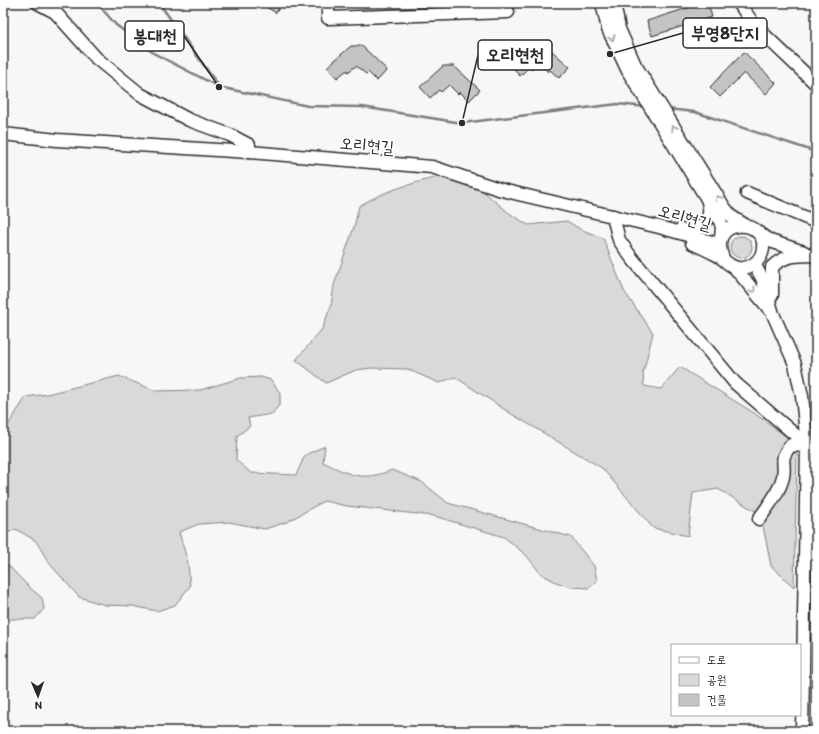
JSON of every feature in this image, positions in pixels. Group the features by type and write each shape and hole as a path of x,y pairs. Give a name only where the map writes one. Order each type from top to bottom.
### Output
{"street":[{"path":"38,3 55,12 96,58 140,94 189,120 230,135 249,145 249,152"},
{"path":"328,3 328,18 508,12"},
{"path":"602,3 608,29 631,68 691,163 732,217 770,241 790,249 815,255"},
{"path":"614,3 619,29 631,68"},
{"path":"739,3 754,25 816,84"},
{"name":"오리현길","path":"3,134 57,140 249,152 432,167 502,190 720,241"},
{"path":"691,163 706,197 720,220 722,228 720,241 723,258"},
{"path":"747,193 816,222"},
{"path":"659,227 691,231 701,228 709,214 706,197"},
{"path":"613,216 619,240 631,257 735,382 812,446"},
{"path":"720,241 731,228 745,225"},
{"path":"659,227 723,258 734,267 773,314"},
{"path":"734,267 741,268 754,264 762,252 761,238 757,232"},
{"path":"762,252 815,255"},
{"path":"773,314 772,267 785,257 815,255"},
{"path":"754,264 762,278 773,314 795,364 812,446 810,605 802,731"},
{"path":"759,519 776,495 783,477 783,455 791,445 812,446"}],"green space":[{"path":"438,177 471,181 509,213 528,225 567,221 580,229 603,238 624,291 653,333 643,373 644,386 661,389 680,367 754,413 787,437 797,455 794,587 771,566 762,521 757,512 718,489 693,493 688,536 653,528 602,468 510,413 455,377 439,383 407,369 372,368 356,370 326,383 296,360 322,329 331,306 334,285 354,227 359,206 397,188"},
{"path":"741,236 745,237 751,243 751,251 745,257 741,258 737,257 731,251 730,247 731,243 737,237"},
{"path":"119,376 156,391 200,390 241,378 261,377 271,380 280,393 280,404 272,414 248,418 250,426 237,436 236,460 251,473 296,475 305,455 325,446 323,462 349,473 372,476 392,470 422,482 448,503 571,537 594,566 597,581 589,588 571,587 556,582 541,574 526,555 504,537 434,516 347,506 324,501 287,522 265,529 229,522 199,524 179,532 188,563 190,586 175,605 157,611 132,606 105,605 79,597 49,563 36,541 16,529 3,535 3,433 26,397 47,394"},
{"path":"3,560 42,598 44,609 35,619 3,619"}],"building":[{"path":"260,3 282,3 276,13"},
{"path":"703,3 708,3 712,17 652,36 647,21"},
{"path":"533,43 544,44 570,67 559,78 550,70 548,72 539,63 531,70 529,67 520,76 510,64"},
{"path":"351,46 362,46 387,70 377,81 368,72 366,74 356,66 348,72 347,70 337,78 327,67"},
{"path":"744,52 776,83 766,94 744,73 720,97 710,87"},
{"path":"443,66 454,66 480,90 469,101 460,92 458,94 449,85 441,92 439,90 430,98 420,87"}],"waterway":[{"path":"97,3 116,25 155,54 219,87 308,106 362,107 462,123 618,104 646,107"},
{"path":"159,3 218,85"},
{"path":"667,109 695,112 816,152"}],"place":[{"name":"부영8단지","path":"610,54"},
{"name":"봉대천","path":"219,87"},
{"name":"오리현천","path":"462,123"}]}
